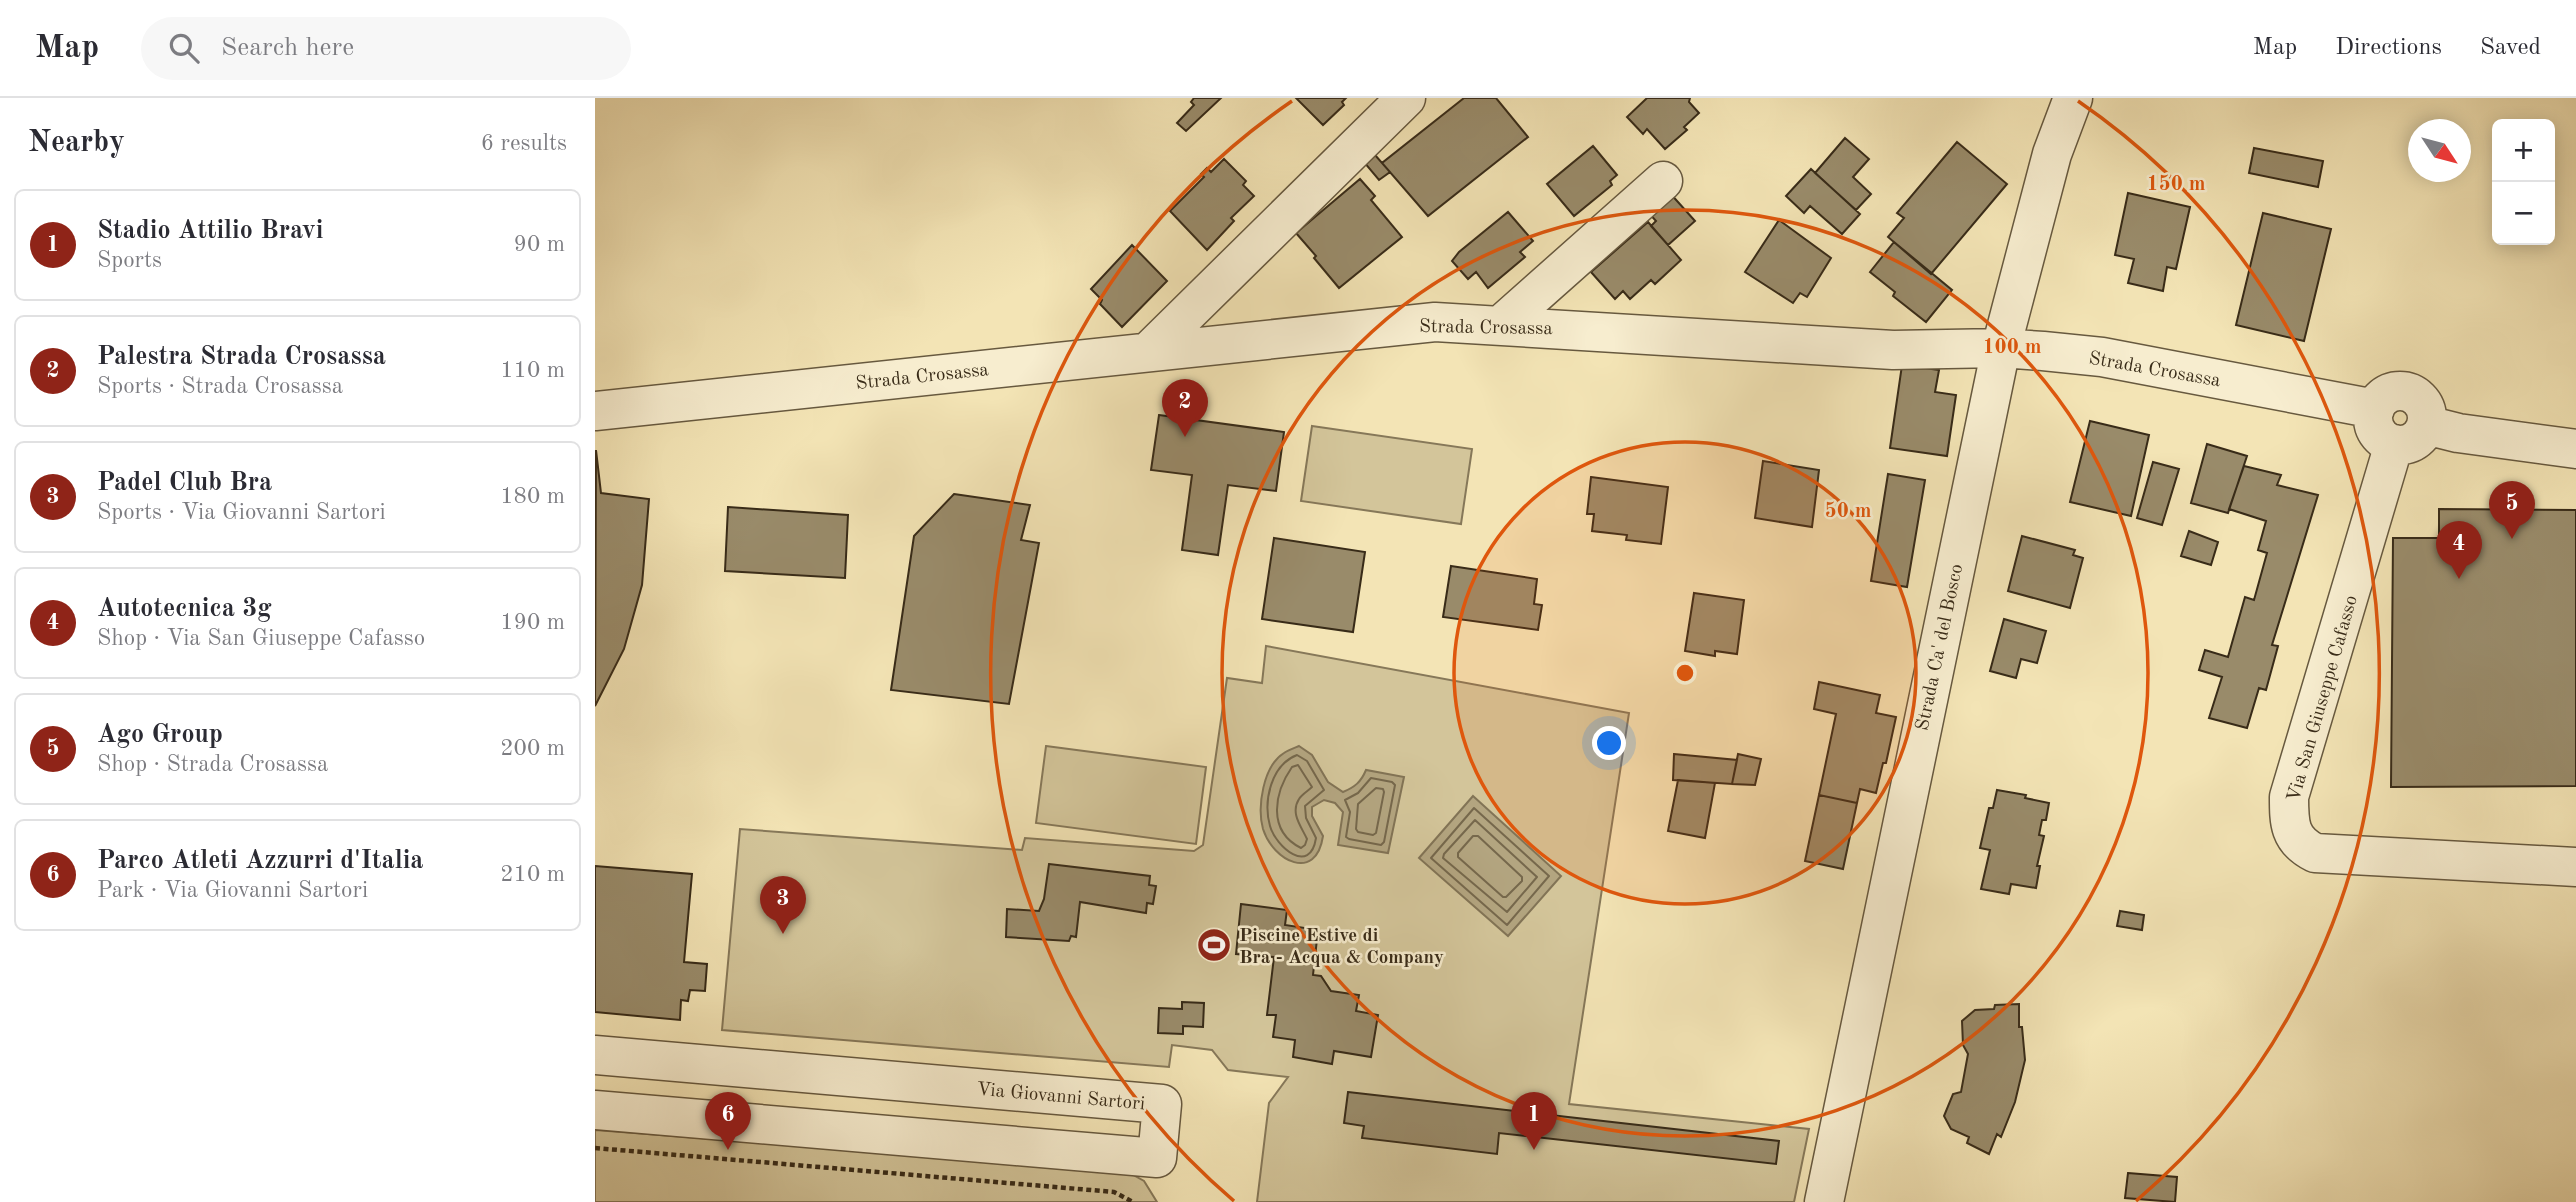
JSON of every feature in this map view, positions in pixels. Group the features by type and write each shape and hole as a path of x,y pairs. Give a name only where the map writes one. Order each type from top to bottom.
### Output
{"street":[{"path":"1148,352 1406,98"},
{"name":"Strada Ca' del Bosco","path":"1824,1202 2001,348 2052,154 2073,98"},
{"path":"1502,324 1663,181"},
{"name":"Strada Crosassa","path":"595,411 1435,322 1893,350 2001,348 2102,358 2375,409"},
{"path":"2408,392 2424,405 2426,425 2414,441 2394,444 2384,439 2377,431 2373,420 2375,409 2380,400 2389,394 2408,392"},
{"path":"2426,425 2458,433 2576,449"},
{"name":"Via San Giuseppe Cafasso","path":"2394,444 2289,797 2289,823 2301,845 2315,853 2576,867"},
{"name":"Via Giovanni Sartori","path":"595,1055 1163,1104 1157,1157 595,1110"}],"path":[{"path":"595,1148 1114,1192 1125,1195 1133,1202"}],"shaded area":[{"path":"1312,426 1472,449 1461,524 1301,501"},
{"name":"Piscine Estive di Bra - Acqua & Company","path":"1266,646 1629,713 1569,1104 1809,1129 1794,1202 1257,1202 1269,1103 1288,1077 1228,1070 1212,1050 1172,1045 1169,1067 722,1030 740,829 1022,850 1025,838 1194,851 1203,845 1227,678 1262,683"},
{"path":"1046,746 1206,767 1196,844 1036,823"},
{"path":"595,1130 1126,1171 1144,1181 1157,1202 595,1202"}],"water":[{"path":"1299,746 1312,755 1328,782 1343,792 1357,784 1366,770 1404,777 1388,853 1338,845 1343,812 1335,803 1324,800 1312,807 1312,816 1323,836 1319,851 1312,859 1304,863 1294,862 1276,850 1268,840 1261,820 1263,788 1277,759"},
{"path":"1473,796 1561,876 1508,936 1419,858"}],"building":[{"path":"1194,98 1221,98 1186,131 1177,123 1194,105 1191,102"},
{"path":"1296,98 1346,98 1342,102 1344,105 1323,125"},
{"path":"1464,98 1496,98 1528,137 1428,216 1382,163"},
{"path":"1647,98 1690,98 1689,102 1699,113 1684,127 1687,130 1665,149 1647,129 1643,134 1627,117"},
{"path":"1845,138 1869,159 1853,177 1871,194 1856,210 1815,173"},
{"path":"1957,142 2007,184 1931,274 1888,237 1904,218 1897,213"},
{"path":"1593,146 1617,175 1610,181 1612,185 1574,216 1547,184"},
{"path":"1368,147 1390,172 1379,180 1358,155"},
{"path":"2254,148 2323,161 2318,187 2249,173"},
{"path":"1224,159 1246,181 1243,185 1254,196 1231,218 1234,221 1207,250 1170,211 1204,177 1201,174 1207,168 1211,172"},
{"path":"1811,169 1860,214 1842,234 1810,206 1804,213 1786,196"},
{"path":"1360,179 1375,196 1371,200 1402,237 1339,288 1296,233"},
{"path":"1669,192 1695,221 1668,245 1651,226 1656,221 1648,212"},
{"path":"2128,193 2190,207 2176,269 2167,267 2163,291 2128,283 2134,259 2115,255"},
{"path":"1508,212 1533,241 1520,252 1525,257 1488,288 1476,272 1468,279 1452,261 1459,252"},
{"path":"2263,213 2331,229 2304,341 2236,325"},
{"path":"1779,220 1831,258 1807,297 1800,293 1793,303 1745,272"},
{"path":"1648,222 1681,260 1655,284 1651,280 1630,299 1623,291 1615,299 1591,272"},
{"path":"1894,242 1952,290 1926,322 1893,296 1895,292 1870,272"},
{"path":"1132,245 1167,281 1122,327 1100,304 1102,300 1091,289"},
{"path":"1902,365 1939,370 1935,392 1956,395 1947,456 1890,448"},
{"path":"1159,415 1284,432 1276,491 1228,485 1218,555 1182,550 1192,475 1151,470"},
{"path":"2090,421 2149,435 2131,516 2070,502"},
{"path":"2207,444 2247,456 2228,513 2191,503"},
{"path":"596,450 601,493 649,499 642,585 624,649 595,706"},
{"path":"1763,461 1819,470 1812,527 1755,518"},
{"path":"2153,462 2179,469 2162,525 2137,518"},
{"path":"2244,466 2281,475 2277,485 2318,495 2272,645 2278,646 2266,690 2259,688 2247,728 2209,718 2222,677 2199,670 2205,650 2228,657 2245,597 2254,600 2267,553 2258,550 2266,521 2229,509"},
{"path":"1888,474 1925,480 1907,587 1871,581"},
{"path":"1591,477 1668,487 1661,544 1626,540 1627,535 1592,531 1594,514 1587,514"},
{"path":"954,494 1030,505 1021,540 1039,543 1009,704 891,690 914,536"},
{"path":"728,507 848,515 845,578 725,571"},
{"path":"2439,509 2576,510 2576,786 2391,787 2393,538 2439,538"},
{"path":"2189,531 2218,542 2211,565 2181,556"},
{"path":"2022,536 2075,550 2073,555 2083,558 2070,608 2008,591"},
{"path":"1274,538 1365,552 1353,632 1262,619"},
{"path":"1451,566 1537,579 1534,604 1542,605 1538,630 1443,617"},
{"path":"1694,593 1744,600 1737,654 1715,651 1715,656 1685,651"},
{"path":"2004,619 2046,631 2037,663 2021,659 2016,678 1990,671"},
{"path":"1819,682 1880,695 1876,713 1896,717 1876,793 1860,789 1857,803 1819,795 1836,714 1814,709"},
{"path":"1674,754 1737,760 1732,784 1673,780"},
{"path":"1738,754 1761,759 1755,785 1732,784"},
{"path":"1678,780 1715,783 1705,838 1668,831"},
{"path":"1997,790 2026,795 2025,798 2049,803 2046,820 2042,820 2039,835 2044,836 2037,866 2040,866 2036,888 2011,884 2009,894 1981,889 1990,850 1980,848 1989,808 1993,808"},
{"path":"1819,795 1857,803 1843,869 1805,861"},
{"path":"1049,864 1150,876 1149,885 1156,886 1153,904 1147,903 1146,913 1080,902 1076,937 1071,936 1069,941 1006,937 1007,909 1039,911 1044,899"},
{"path":"595,866 692,874 684,962 707,964 705,991 690,990 688,1001 681,1000 680,1020 595,1012"},
{"path":"1241,904 1287,910 1285,925 1318,930 1313,975 1321,976 1331,991 1359,995 1356,1011 1378,1015 1371,1057 1334,1051 1332,1064 1293,1057 1295,1040 1273,1037 1276,1015 1267,1015 1274,957 1236,954"},
{"path":"2120,911 2144,915 2142,930 2117,926"},
{"path":"1182,1002 1204,1003 1203,1027 1183,1026 1183,1034 1158,1033 1159,1008 1182,1009"},
{"path":"2019,1004 2019,1027 2022,1027 2025,1060 2015,1102 2001,1137 1997,1134 1989,1154 1967,1143 1969,1137 1951,1129 1944,1116 1953,1094 1961,1092 1968,1054 1963,1045 1962,1021 1975,1010 1994,1009 1995,1005"},
{"path":"1348,1092 1779,1141 1776,1164 1499,1133 1497,1154 1362,1138 1364,1126 1344,1123"},
{"path":"2128,1173 2177,1177 2175,1202 2125,1198"}],"place":[{"name":"Palestra Strada Crosassa","path":"1185,437"},
{"name":"Ago Group","path":"2512,539"},
{"name":"Autotecnica 3g","path":"2459,579"},
{"name":"Padel Club Bra","path":"783,934"},
{"name":"Piscine Estive di Bra - Acqua & Company","path":"1214,945"},
{"name":"Parco Atleti Azzurri d'Italia","path":"728,1150"},
{"name":"Stadio Attilio Bravi","path":"1534,1150"}]}
